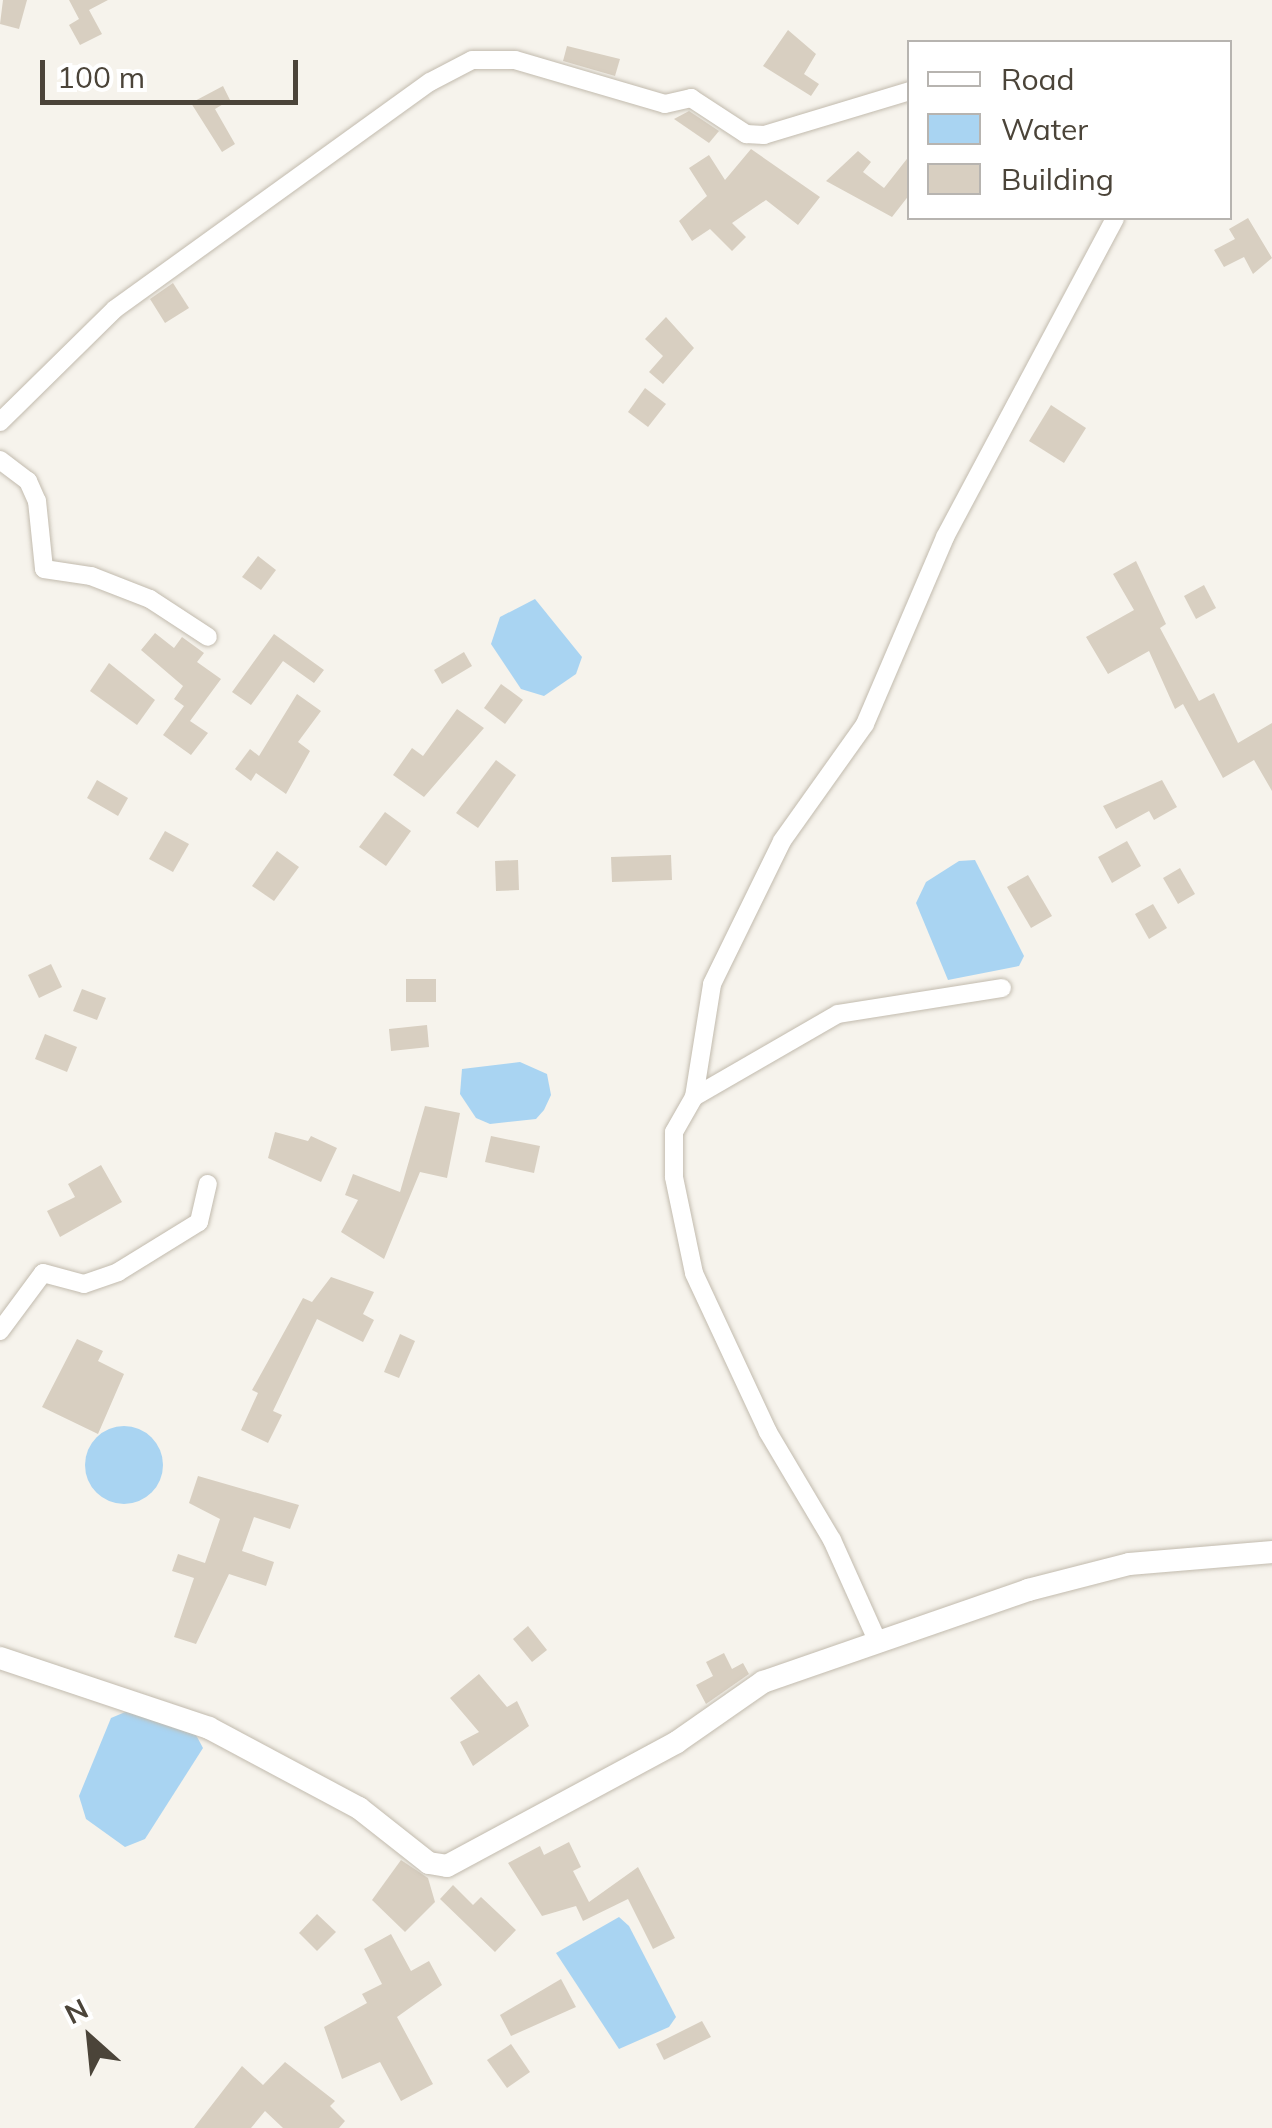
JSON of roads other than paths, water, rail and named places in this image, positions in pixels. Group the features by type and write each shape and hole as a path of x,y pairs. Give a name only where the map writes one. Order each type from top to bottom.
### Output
{"street":[{"path":"0,422 115,309 430,82 472,60 515,60 665,104 690,98 707,102 746,134 764,136 907,92"},
{"path":"877,1640 832,1540 768,1432 690,1260 674,1132 694,1097 712,984 782,841 865,724 945,537 1114,220"},
{"path":"0,460 32,491 44,569 91,576 150,600 208,637"},
{"path":"694,1097 851,1008 1002,988"},
{"path":"0,1330 43,1273 84,1284 118,1272 199,1222 208,1184"},
{"path":"0,1658 209,1728 359,1808 438,1867 480,1852 677,1742 754,1686 877,1640 1130,1564 1272,1552"}],"water":[{"path":"535,599 582,657 576,674 544,696 521,689 491,644 500,617"},
{"path":"975,860 1024,956 1019,966 948,980 916,903 926,882 959,861"},
{"path":"520,1062 547,1074 551,1095 544,1110 536,1119 490,1124 476,1118 460,1094 462,1069"},
{"path":"124,1426 152,1437 163,1465 152,1493 124,1504 96,1493 85,1465 96,1437"},
{"path":"130,1710 196,1735 203,1748 145,1839 125,1847 86,1819 79,1796 111,1718"},
{"path":"619,1917 629,1926 676,2017 669,2027 619,2049 556,1953"}]}
